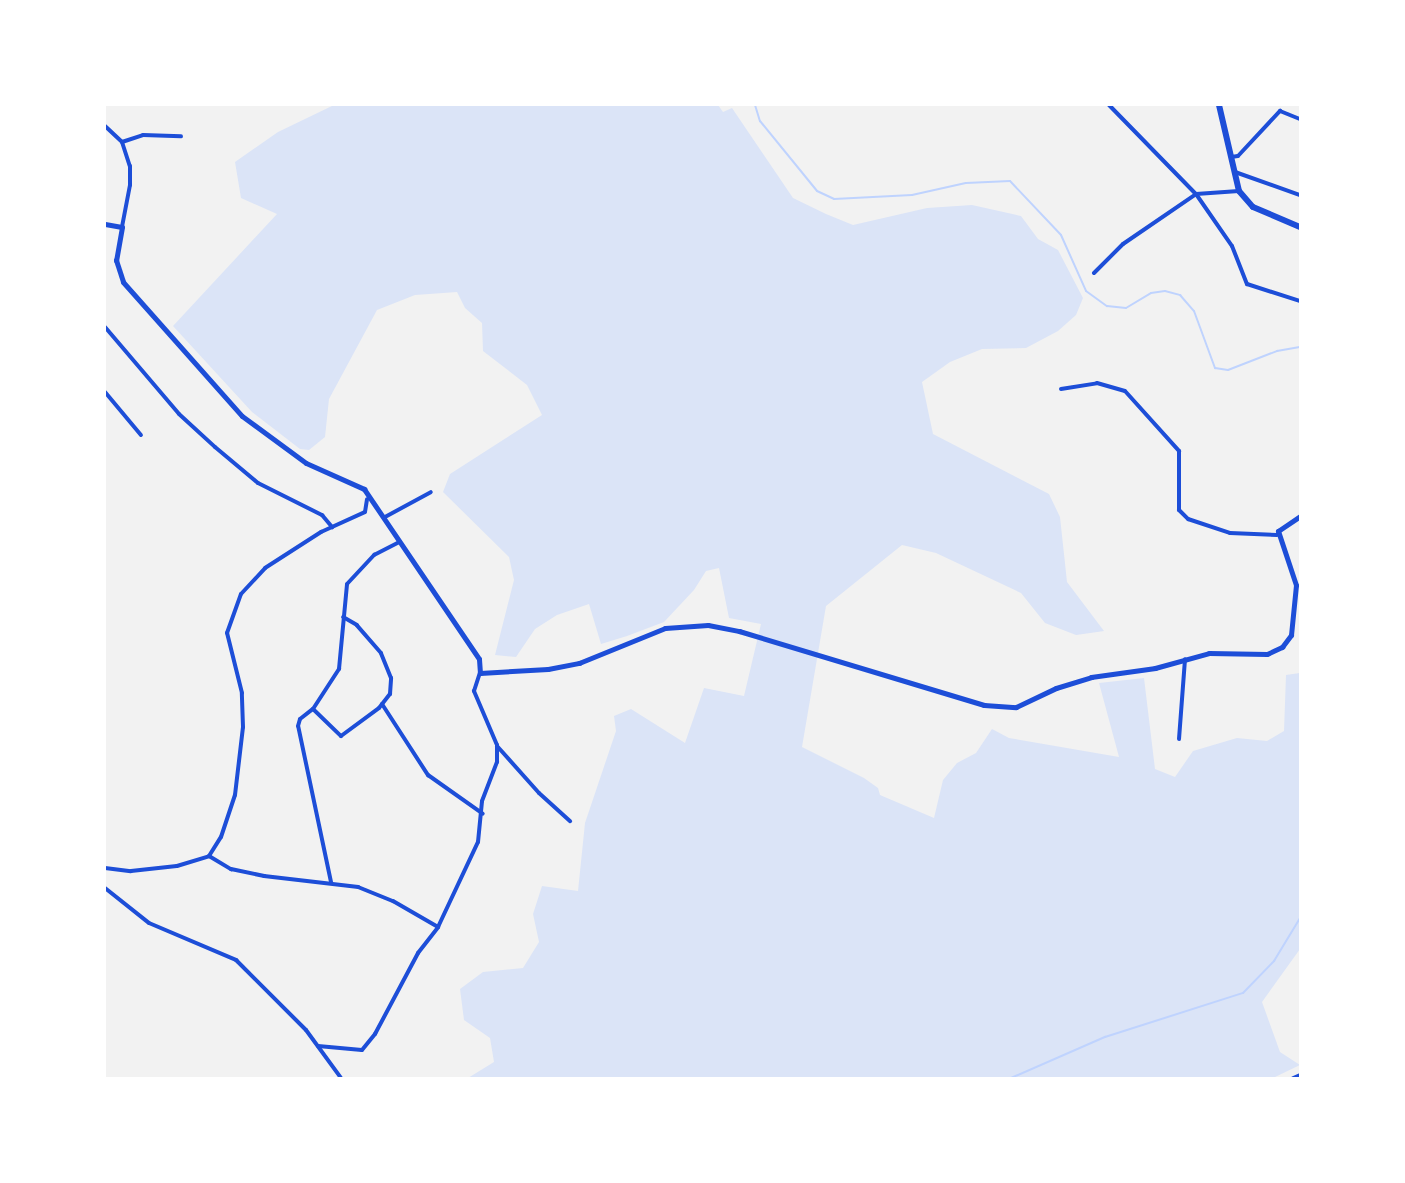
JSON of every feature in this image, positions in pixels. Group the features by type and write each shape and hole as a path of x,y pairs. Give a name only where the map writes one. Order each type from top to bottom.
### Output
{"main road":[{"path":"1219,105 1239,191 1253,207 1300,227"}],"street":[{"path":"1109,105 1196,194 1232,246 1246,284 1300,301"},
{"path":"1230,157 1238,156 1280,111 1300,119"},
{"path":"105,126 122,142 130,166 130,185 116,260 119,272 138,302 242,416 306,463 364,489 367,499 365,512 332,527 265,568 241,594 227,633 242,693 243,728 235,795 221,837 209,856 177,866 131,871 105,868"},
{"path":"122,142 143,135 181,136"},
{"path":"1234,171 1300,195"},
{"path":"1094,273 1123,244 1196,194 1239,191"},
{"path":"105,224 122,227"},
{"path":"105,327 179,414 215,447 258,483 322,515 332,527"},
{"path":"1061,389 1097,383 1125,391 1179,451 1179,510 1188,519 1230,533 1277,536"},
{"path":"105,392 141,435"},
{"path":"385,517 432,492"},
{"path":"367,499 385,517 479,659 480,673 474,691 497,745 539,793 570,821"},
{"path":"480,673 548,669 579,663 664,627 708,625 739,631 1005,709 1091,677 1155,668 1209,653 1267,654 1282,647 1291,635 1296,585 1277,536 1280,527 1300,516"},
{"path":"331,882 298,726 300,719 314,709 339,669 346,584 356,571 374,555 401,542"},
{"path":"314,709 341,735 382,704 390,694 389,666 357,625 343,618"},
{"path":"1179,739 1185,658"},
{"path":"382,704 428,775 483,814"},
{"path":"318,1046 362,1050 438,927 477,842 483,814 482,801 497,762 497,745"},
{"path":"209,856 231,869 264,876 331,882 358,887 393,901 438,927"},
{"path":"105,888 149,923 236,960 318,1046 341,1078"},
{"path":"1293,1078 1300,1075"}],"shaded area":[{"path":"334,105 718,105 723,112 732,108 793,198 826,214 853,225 927,208 972,205 1021,216 1038,239 1058,250 1083,298 1076,315 1058,331 1026,348 982,349 950,362 922,382 933,434 1049,494 1060,517 1067,582 1104,631 1076,635 1045,623 1021,593 936,553 902,545 826,606 802,747 864,778 878,788 880,795 934,818 943,780 957,763 976,753 992,729 1009,738 1119,757 1099,683 1144,678 1155,769 1175,777 1193,751 1237,738 1267,741 1284,731 1286,675 1300,673 1300,949 1262,1002 1280,1052 1300,1065 1273,1078 468,1078 494,1062 490,1038 464,1020 460,989 483,972 523,968 539,942 533,914 542,886 578,891 585,823 616,731 614,716 631,709 685,743 704,688 744,696 761,624 729,618 719,568 706,571 694,590 664,622 601,644 589,604 557,615 535,629 516,657 495,655 514,580 509,557 443,492 450,474 542,415 527,385 483,351 482,323 465,308 457,292 415,295 377,310 329,399 325,437 309,450 300,449 252,412 173,326 277,214 241,198 235,162 278,132"}],"waterway":[{"path":"755,105 760,121 817,191 834,199 912,195 966,183 1010,181 1061,235 1086,291 1107,306 1126,308 1151,293 1165,291 1180,295 1194,311 1215,368 1228,370 1277,351 1300,347"},
{"path":"1011,1078 1105,1037 1243,993 1274,961 1300,918"}]}
